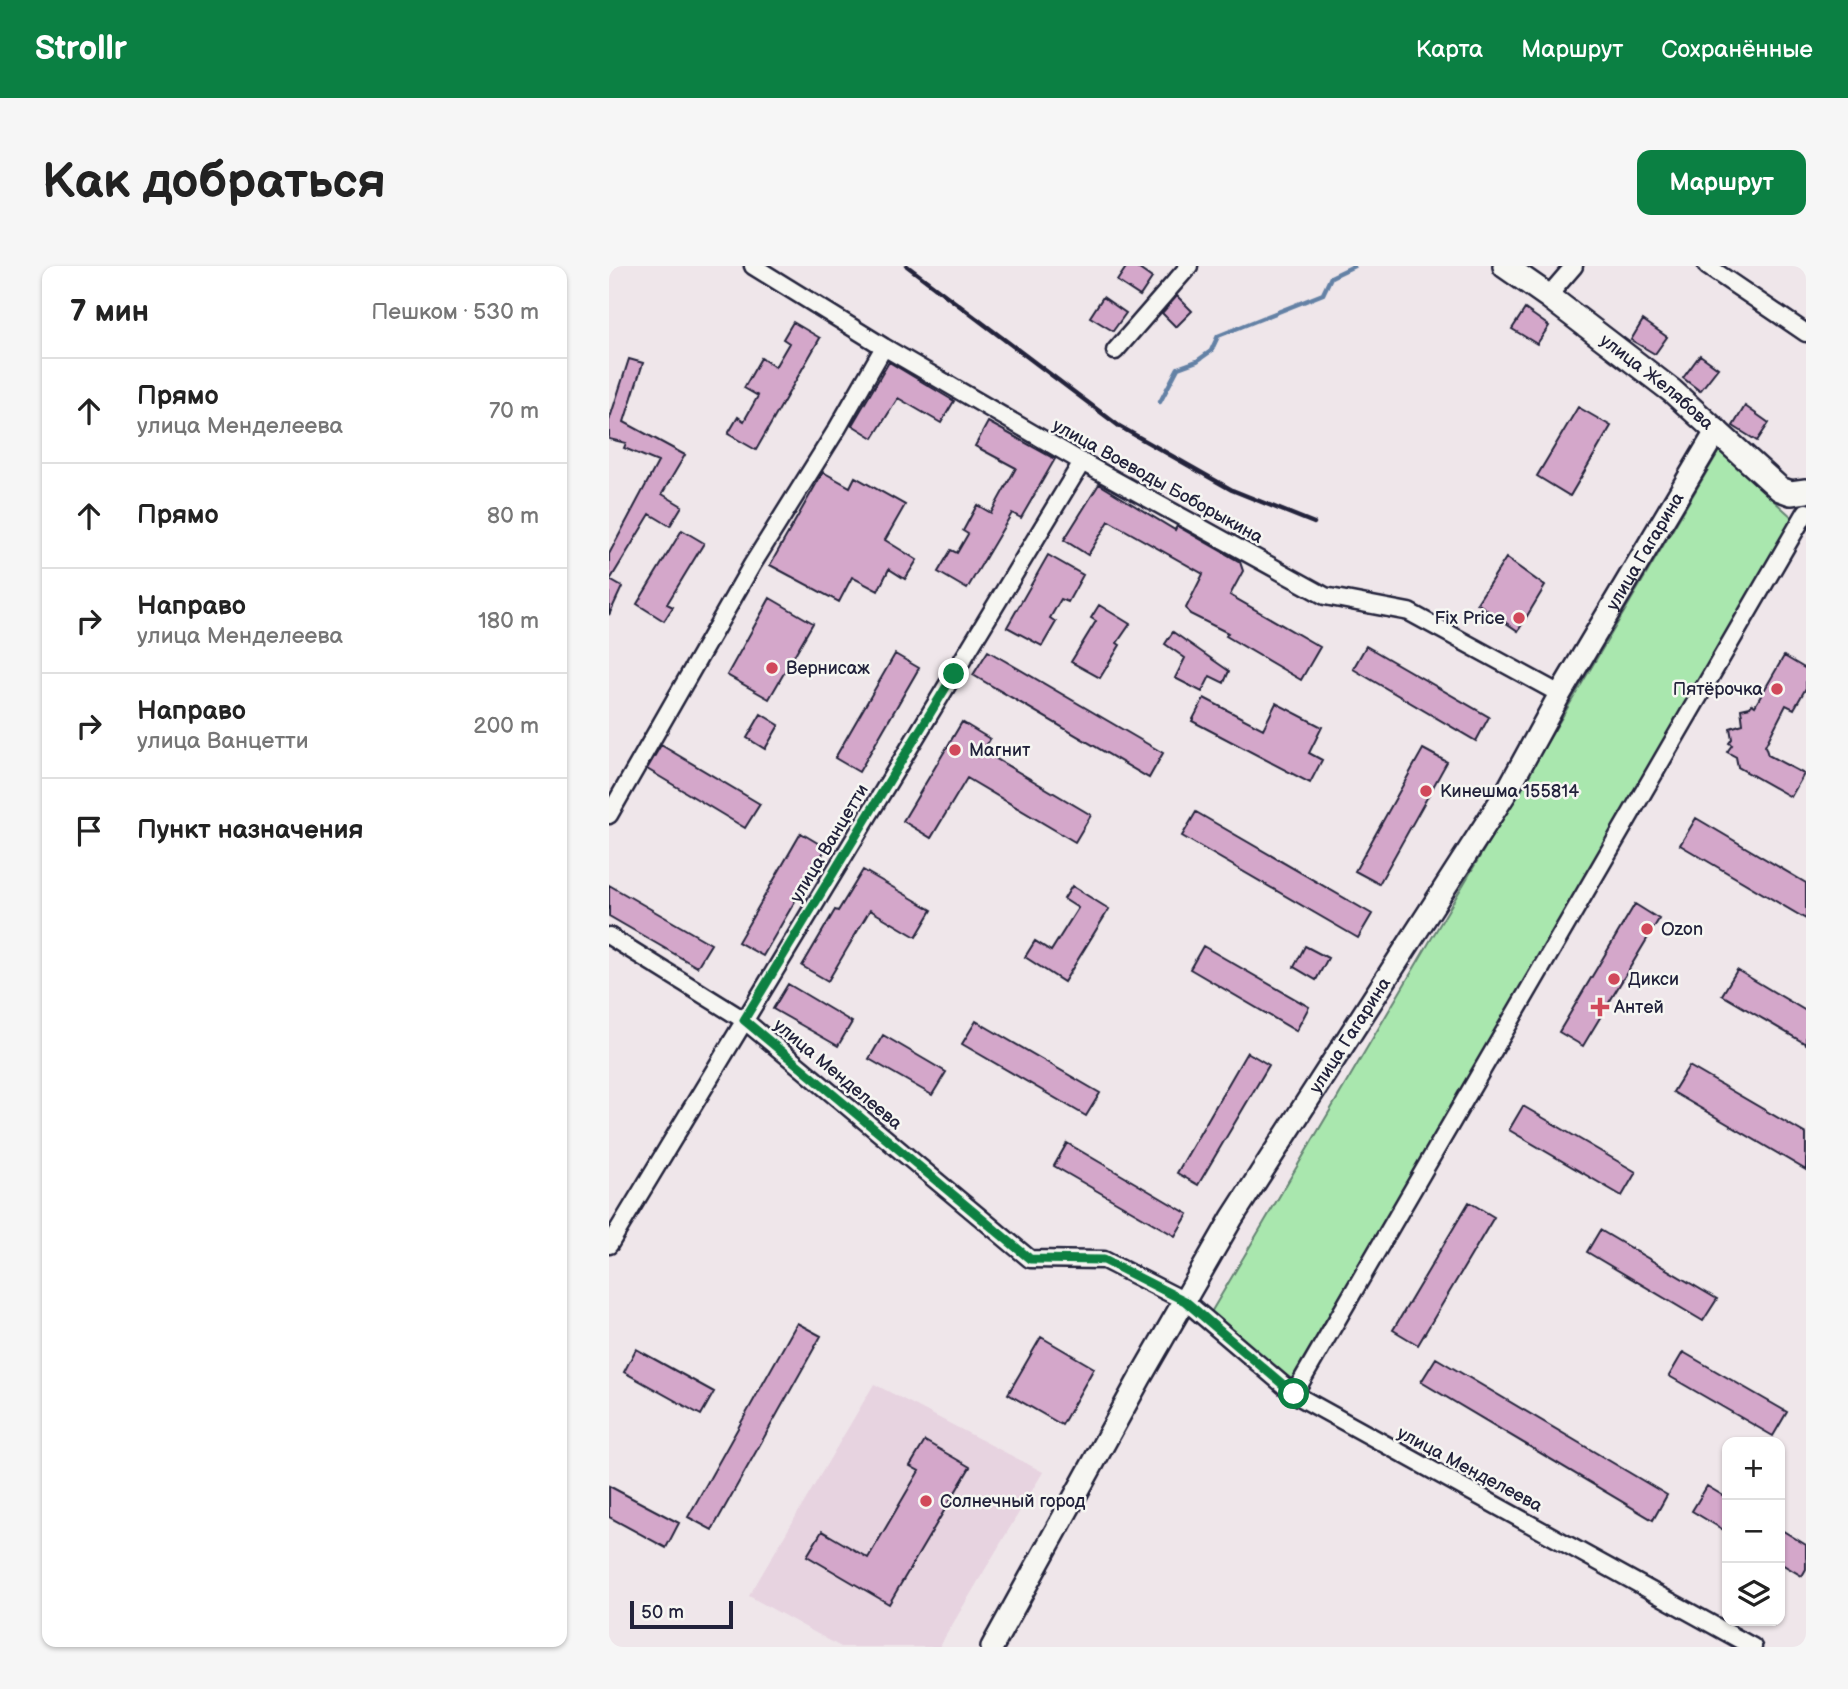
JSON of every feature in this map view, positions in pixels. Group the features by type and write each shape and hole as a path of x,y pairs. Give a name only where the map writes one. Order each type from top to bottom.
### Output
{"main road":[{"name":"улица Желябова","path":"1505,266 1672,391 1780,489 1791,493 1806,491"}],"street":[{"name":"улица Воеводы Боборыкина","path":"754,266 884,347 1082,462 1325,596 1409,612 1560,694"},
{"path":"1115,351 1189,266"},
{"path":"1548,296 1574,266"},
{"path":"1707,266 1806,333"},
{"path":"609,815 752,565 837,429 884,347"},
{"name":"улица Гагарина","path":"992,1647 1083,1479 1232,1218 1507,790 1560,694 1717,430"},
{"name":"улица Ванцетти","path":"609,1245 1082,462"},
{"path":"1294,1394 1806,512"},
{"name":"улица Менделеева","path":"609,936 744,1020 1030,1259 1104,1260 1185,1301 1294,1394 1753,1647"}],"shaded area":[{"path":"874,1384 1043,1472 939,1647 841,1647 749,1596"}],"green space":[{"path":"1719,451 1794,519 1291,1380 1210,1314"}],"building":[{"path":"1127,266 1135,266 1152,278 1140,296 1117,281"},
{"path":"1177,296 1192,311 1176,327 1162,313"},
{"path":"1103,297 1126,313 1113,331 1090,317"},
{"path":"1525,309 1549,326 1537,344 1512,329"},
{"path":"1643,320 1667,337 1655,354 1631,340"},
{"path":"793,322 820,338 756,450 728,434 738,417 744,421 758,396 744,388 761,358 775,367 789,343 783,339"},
{"path":"1700,355 1718,368 1700,391 1683,378"},
{"path":"629,359 643,363 624,422 685,455 662,494 682,506 670,526 650,514 610,580 622,587 609,615 609,554 658,462 624,448 626,443 609,439 609,421"},
{"path":"889,362 954,401 941,423 898,398 873,438 852,425"},
{"path":"1745,406 1769,423 1757,441 1733,426"},
{"path":"1578,407 1611,426 1570,496 1537,476"},
{"path":"988,422 1055,459 1021,518 1012,513 967,589 938,572 951,550 957,553 968,534 963,531 977,505 991,513 1016,468 975,446"},
{"path":"823,472 850,487 855,477 905,505 885,540 917,560 905,579 889,569 878,591 852,577 839,602 770,565"},
{"path":"1099,484 1175,530 1177,526 1240,562 1243,571 1230,595 1320,647 1301,680 1226,636 1228,633 1190,614 1186,608 1203,574 1109,521 1088,555 1064,540"},
{"path":"682,530 704,543 667,604 673,607 664,621 637,604"},
{"path":"1048,555 1083,575 1068,602 1061,599 1050,618 1056,622 1042,646 1007,627"},
{"path":"1506,558 1545,586 1518,631 1477,603"},
{"path":"770,598 813,623 769,699 727,675"},
{"path":"1099,605 1130,624 1117,643 1120,645 1100,678 1071,662 1096,621 1091,618"},
{"path":"1173,632 1229,671 1224,683 1210,676 1202,692 1175,678 1185,658 1165,644"},
{"path":"1366,646 1489,717 1476,741 1353,669"},
{"path":"988,651 1163,753 1149,778 973,675"},
{"path":"895,654 919,668 859,772 835,758"},
{"path":"1784,656 1806,669 1806,688 1794,709 1786,705 1765,746 1768,755 1804,774 1791,797 1738,767 1736,757 1727,752 1732,745 1729,743 1732,739 1730,728 1743,724 1741,709 1752,704 1755,706"},
{"path":"1204,698 1263,729 1276,703 1322,727 1309,753 1322,760 1310,783 1192,721"},
{"path":"761,714 779,725 765,749 747,738"},
{"path":"962,722 990,739 983,751 1091,815 1075,842 967,778 931,838 903,821"},
{"path":"661,745 760,804 745,828 647,769"},
{"path":"1423,749 1447,762 1379,884 1355,871"},
{"path":"1196,812 1372,914 1358,938 1182,836"},
{"path":"1696,818 1806,883 1806,919 1680,845"},
{"path":"801,833 826,848 763,956 738,942"},
{"path":"863,870 932,910 916,937 870,910 828,981 802,966 835,910 838,911"},
{"path":"609,885 711,944 697,967 609,916"},
{"path":"1072,886 1109,909 1064,982 1025,957 1035,941 1051,951 1078,908 1064,899"},
{"path":"1635,904 1659,919 1583,1046 1559,1032"},
{"path":"1203,946 1309,1007 1296,1031 1190,969"},
{"path":"1305,946 1328,958 1316,980 1294,967"},
{"path":"1737,970 1806,1011 1806,1044 1722,995"},
{"path":"788,984 852,1022 838,1046 773,1009"},
{"path":"976,1021 1100,1093 1086,1116 962,1044"},
{"path":"883,1035 946,1072 932,1095 869,1059"},
{"path":"1247,1052 1269,1065 1198,1185 1177,1173"},
{"path":"1689,1066 1806,1134 1806,1170 1673,1092"},
{"path":"1523,1106 1636,1172 1622,1196 1509,1130"},
{"path":"1067,1143 1188,1214 1175,1236 1054,1166"},
{"path":"1469,1202 1494,1217 1418,1345 1393,1330"},
{"path":"1600,1230 1717,1299 1703,1321 1587,1252"},
{"path":"797,1323 821,1336 712,1530 688,1517"},
{"path":"1041,1337 1094,1368 1062,1425 1008,1394"},
{"path":"636,1349 714,1392 701,1415 624,1372"},
{"path":"1683,1352 1787,1412 1773,1436 1669,1376"},
{"path":"1436,1358 1667,1495 1653,1520 1421,1382"},
{"name":"Солнечный город","path":"925,1441 970,1467 889,1604 807,1556 822,1531 868,1558 919,1471 910,1466"},
{"path":"609,1486 679,1523 666,1548 609,1517"},
{"path":"1707,1486 1722,1495 1722,1529 1692,1511"},
{"path":"1785,1532 1806,1545 1806,1569 1802,1576 1785,1566"}],"waterway":[{"path":"1160,402 1178,368 1197,361 1211,351 1218,336 1323,294 1331,277 1354,266"}],"railway":[{"path":"907,266 1119,426 1232,490 1314,523"}],"place":[{"name":"Fix Price","path":"1519,618"},
{"name":"Вернисаж","path":"772,668"},
{"name":"Пятёрочка","path":"1777,689"},
{"name":"Магнит","path":"955,750"},
{"name":"Кинешма 155814","path":"1426,791"},
{"name":"Ozon","path":"1647,929"},
{"name":"Дикси","path":"1614,979"},
{"name":"Антей","path":"1600,1007"},
{"name":"Солнечный город","path":"926,1501"}],"route":[{"path":"954,674 744,1020 1030,1259 1104,1260 1185,1301 1294,1394"}]}
